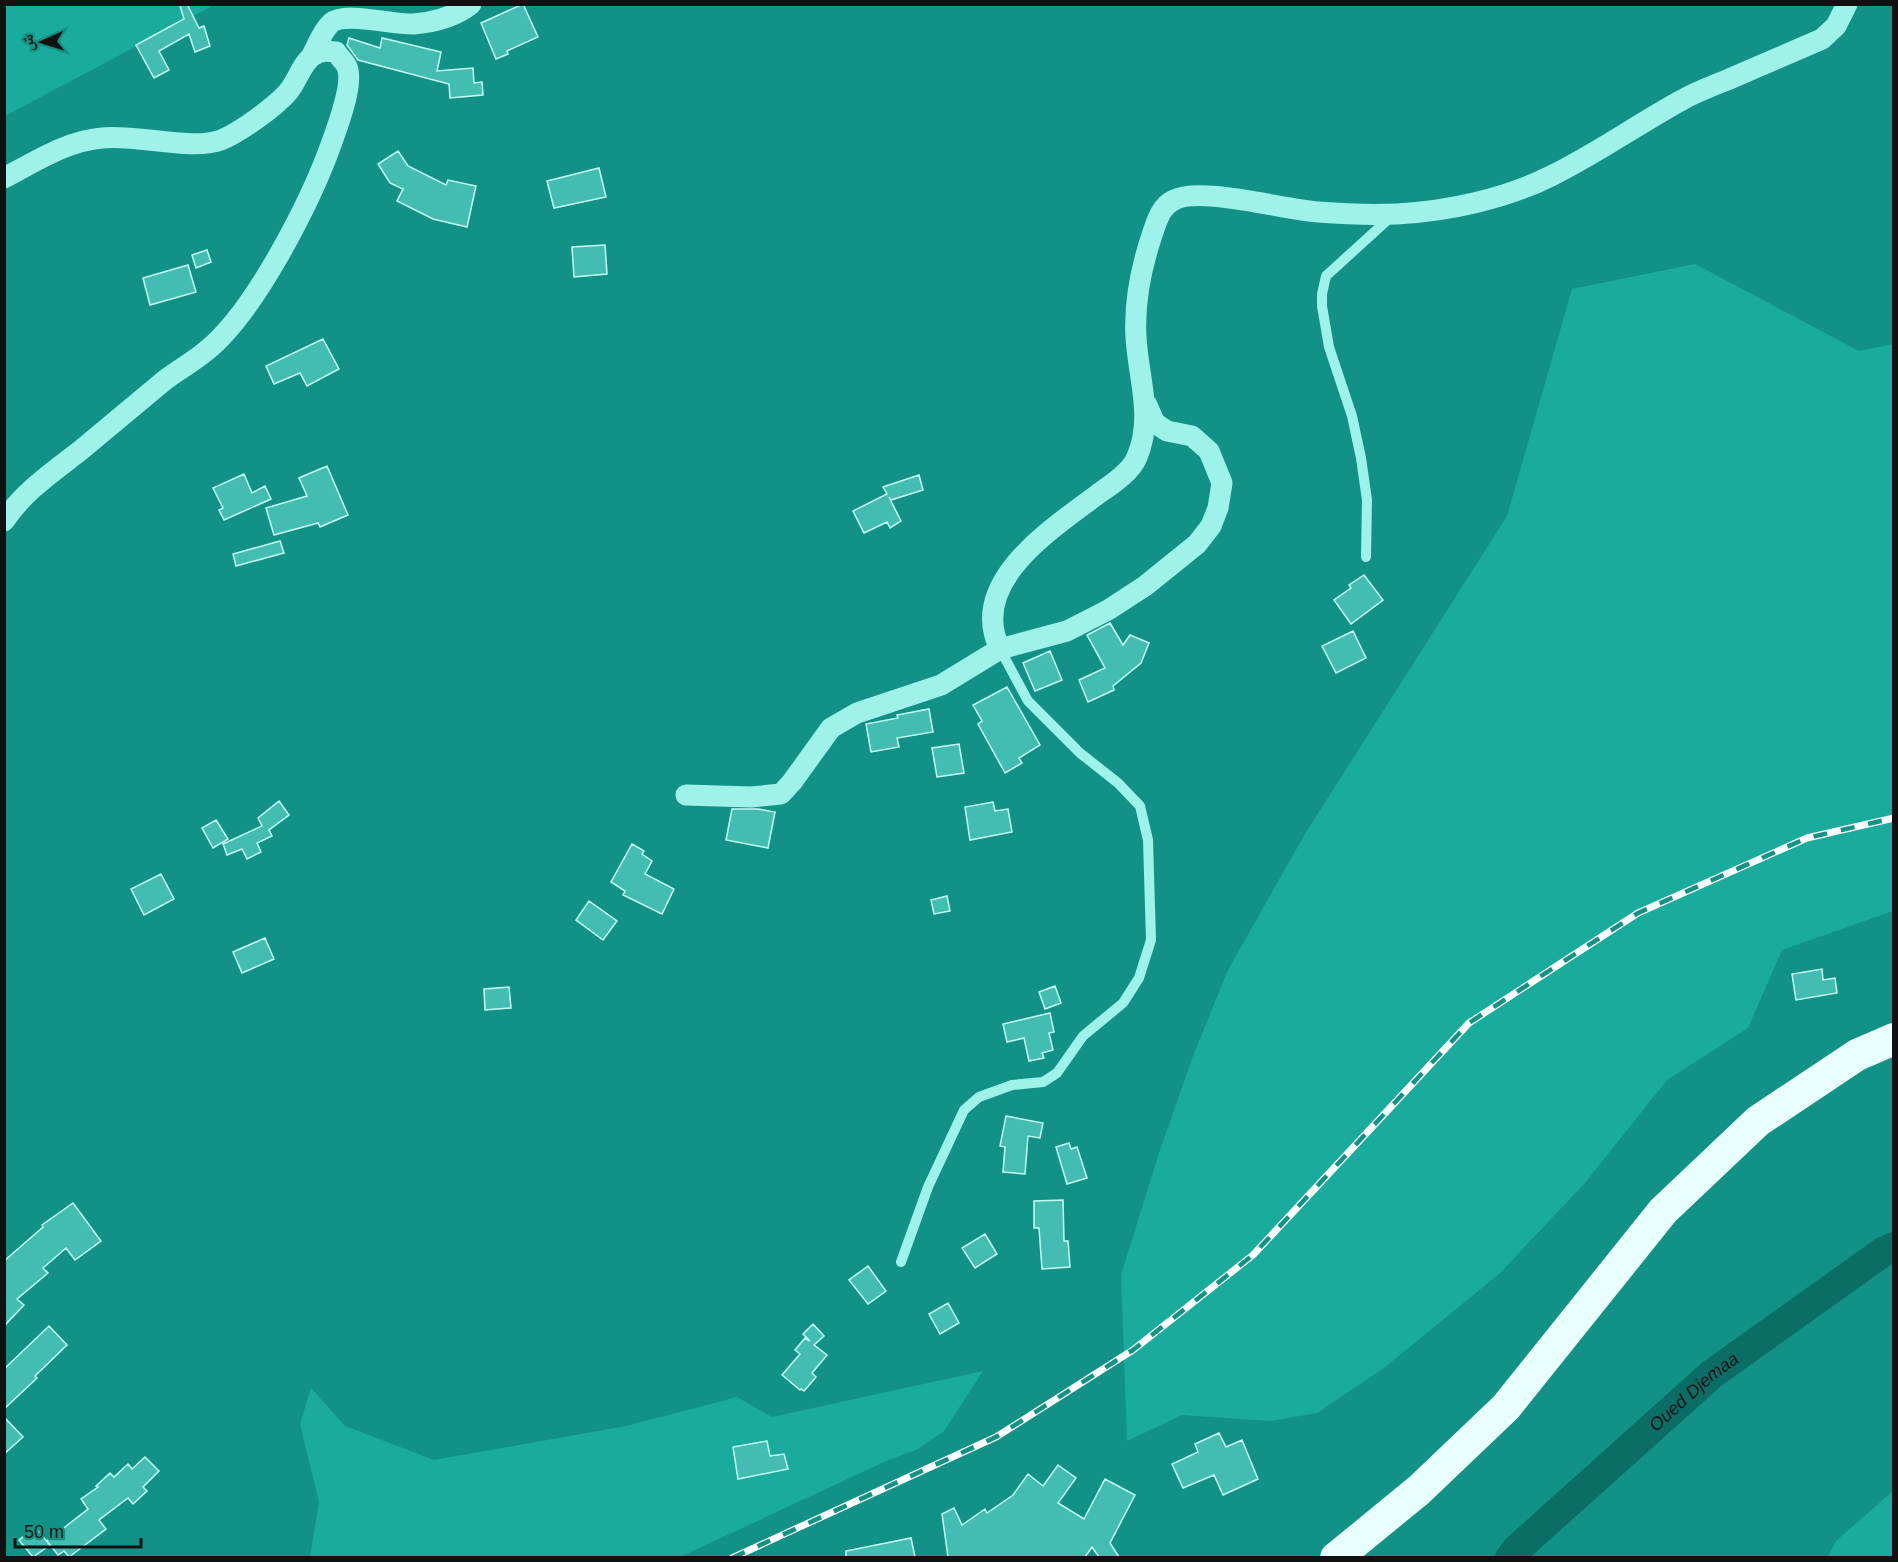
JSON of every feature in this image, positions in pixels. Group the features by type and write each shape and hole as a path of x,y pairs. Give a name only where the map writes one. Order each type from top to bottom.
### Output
{"main road":[{"path":"1335,1557 1419,1490 1506,1407 1663,1210 1758,1121 1857,1055 1893,1039"}],"street":[{"path":"4,178 76,142 102,137 198,143 221,140 269,111 289,91 333,21 344,17 414,24 441,20 471,4"},
{"path":"1000,649 992,634 992,609 1002,581 1029,549 1114,482 1136,460 1144,435 1145,401 1136,335 1136,304 1143,263 1160,212 1174,199 1195,195 1316,212 1395,214 1471,203 1515,192 1551,176 1685,98 1822,39 1836,26 1847,4"},
{"path":"4,521 36,486 165,380 207,351 230,328 251,299 310,193 342,114 348,67 336,52 325,50 312,55"},
{"path":"686,795 751,797 781,794 792,783 831,729 857,713 941,685 1000,649 1067,632 1108,610 1145,586 1197,544 1211,526 1218,508 1222,483 1209,451 1192,436 1167,432 1155,423 1145,401"}],"lane":[{"path":"1366,557 1367,500 1361,458 1352,416 1329,347 1322,294 1326,276 1395,214"},
{"path":"901,1262 928,1187 963,1110 979,1097 1012,1085 1043,1082 1057,1073 1083,1036 1123,1003 1139,978 1151,940 1148,840 1140,806 1118,783 1080,753 1028,701 1000,649"}],"green space":[{"path":"5,5 214,5 5,116"},
{"path":"1695,264 1859,351 1893,344 1893,911 1782,950 1748,1028 1667,1080 1584,1184 1499,1274 1384,1368 1317,1413 1271,1421 1182,1415 1127,1441 1121,1275 1158,1156 1193,1056 1228,970 1305,834 1507,516 1572,289"},
{"path":"983,1371 944,1431 918,1449 884,1462 680,1557 310,1557 319,1502 300,1424 311,1388 345,1426 434,1460 626,1426 737,1397 772,1417"},
{"path":"1893,1491 1893,1557 1828,1557 1836,1541"}],"building":[{"path":"187,4 199,28 204,26 210,46 195,52 189,34 159,51 169,70 154,78 136,45 184,19 180,6"},
{"path":"523,4 538,37 507,51 508,54 496,59 481,23"},
{"path":"349,38 380,48 382,38 441,52 437,71 473,68 474,83 482,82 483,95 450,98 449,84 358,60 347,45"},
{"path":"398,151 408,166 446,185 448,180 476,186 467,227 433,219 397,201 403,189 390,183 378,164"},
{"path":"599,168 606,197 554,208 547,181"},
{"path":"605,245 607,274 574,277 572,247"},
{"path":"207,250 211,262 196,268 192,255"},
{"path":"188,265 196,292 150,305 143,278"},
{"path":"323,339 339,369 307,386 300,373 274,384 266,366"},
{"path":"327,466 348,515 320,527 318,523 274,535 266,508 307,496 299,478"},
{"path":"244,474 252,493 265,486 271,499 224,520 219,510 223,508 213,488"},
{"path":"919,475 923,490 891,500 889,497 901,521 890,528 887,522 864,533 853,511 887,494 883,487"},
{"path":"280,541 284,553 236,566 233,554"},
{"path":"1364,575 1383,600 1351,624 1334,600 1351,588 1349,585"},
{"path":"1110,623 1123,645 1130,635 1149,643 1141,663 1113,686 1114,690 1088,702 1079,680 1105,668 1087,635"},
{"path":"1353,631 1366,658 1336,673 1322,646"},
{"path":"1050,651 1062,680 1035,691 1023,663"},
{"path":"1007,687 1040,745 1019,758 1022,763 1005,773 978,724 982,721 973,705"},
{"path":"929,709 933,732 897,738 899,747 871,752 866,724"},
{"path":"959,744 964,773 937,777 932,748"},
{"path":"279,801 289,815 269,830 272,836 257,843 261,852 247,859 242,849 227,855 223,844 262,826 258,818"},
{"path":"993,802 995,811 1008,809 1012,832 970,840 965,807"},
{"path":"732,809 758,809 775,812 768,848 726,840"},
{"path":"216,820 228,839 213,848 202,828"},
{"path":"632,844 644,851 642,854 652,861 645,874 674,889 662,914 623,895 625,891 611,882"},
{"path":"161,874 174,899 144,915 131,889"},
{"path":"947,896 950,911 934,914 931,900"},
{"path":"589,901 617,921 603,940 576,920"},
{"path":"265,938 274,959 242,973 233,952"},
{"path":"1822,969 1823,980 1835,978 1837,993 1796,1000 1792,974"},
{"path":"1055,986 1061,1003 1045,1009 1039,992"},
{"path":"509,987 511,1008 485,1010 484,989"},
{"path":"1050,1013 1054,1032 1049,1033 1053,1050 1042,1053 1044,1058 1029,1061 1024,1038 1007,1042 1003,1024"},
{"path":"1006,1116 1043,1123 1040,1138 1028,1136 1025,1174 1003,1172 1005,1147 1000,1146"},
{"path":"1069,1143 1071,1149 1077,1147 1087,1178 1067,1184 1056,1147"},
{"path":"1063,1200 1064,1241 1068,1241 1070,1267 1042,1269 1039,1228 1034,1228 1034,1201"},
{"path":"73,1203 101,1241 75,1260 66,1248 43,1268 48,1273 17,1299 24,1305 4,1326 4,1261 43,1227 42,1225"},
{"path":"985,1234 997,1254 975,1268 962,1248"},
{"path":"868,1266 886,1291 868,1304 849,1280"},
{"path":"948,1303 959,1323 940,1334 929,1314"},
{"path":"813,1324 824,1336 814,1345 827,1355 812,1373 816,1377 804,1391 782,1375 800,1354 795,1350 805,1338 810,1341 803,1334"},
{"path":"49,1326 67,1345 4,1409 4,1369"},
{"path":"4,1417 23,1437 4,1454"},
{"path":"1219,1433 1226,1447 1242,1440 1258,1479 1223,1495 1214,1475 1183,1488 1172,1464 1198,1452 1195,1444"},
{"path":"767,1441 770,1456 784,1454 788,1469 738,1479 733,1447"},
{"path":"145,1457 159,1471 143,1487 147,1491 133,1504 128,1498 99,1520 106,1529 69,1557 64,1551 58,1555 47,1541 88,1509 81,1499 98,1487 96,1486 110,1473 114,1477 128,1464 132,1469"},
{"path":"1058,1465 1076,1478 1058,1503 1084,1519 1105,1479 1135,1495 1110,1543 1119,1557 1099,1557 1092,1547 1085,1557 948,1557 942,1514 954,1508 962,1525 985,1509 987,1513 1013,1495 1028,1474 1043,1486"},
{"path":"35,1527 50,1545 33,1557 19,1540"},
{"path":"911,1538 915,1557 846,1557 846,1551"}],"waterway":[{"name":"Oued Djemaa","path":"1510,1558 1517,1549 1712,1374 1883,1252 1894,1247"}],"railway":[{"path":"732,1558 996,1437 1133,1350 1253,1255 1469,1023 1638,913 1807,838 1894,818"}]}
